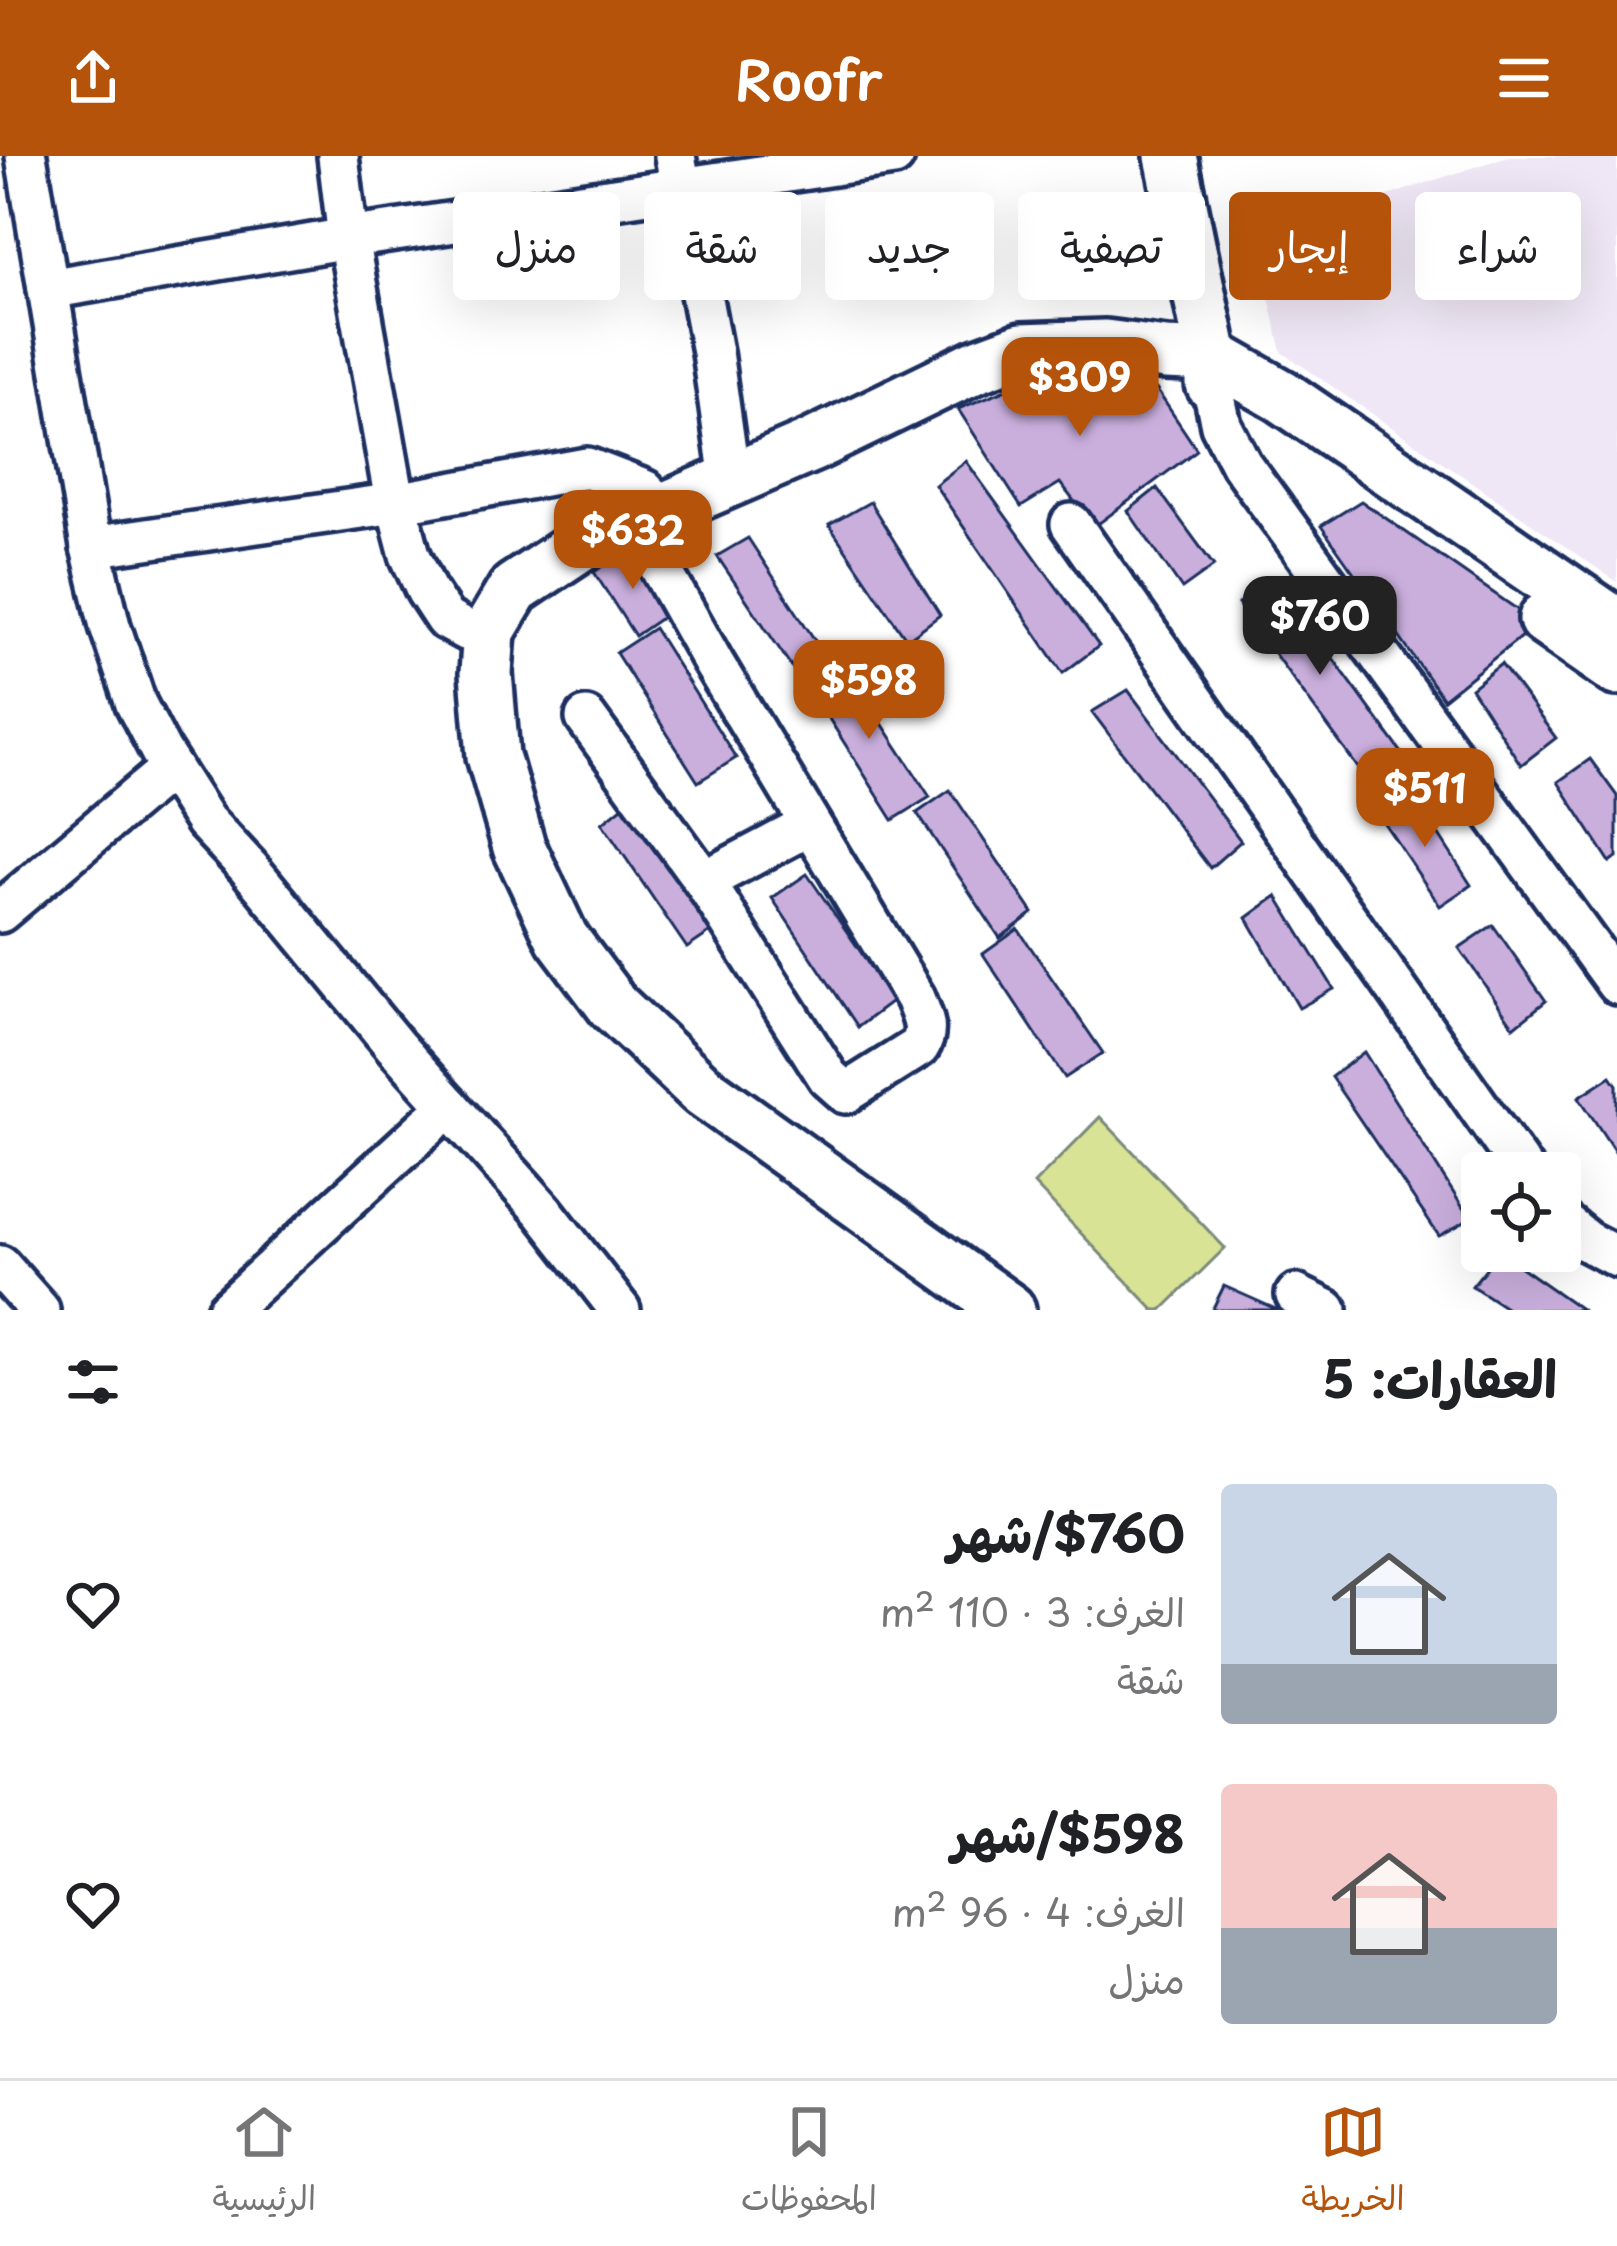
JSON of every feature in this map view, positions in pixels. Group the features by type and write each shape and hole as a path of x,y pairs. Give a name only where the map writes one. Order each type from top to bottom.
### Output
{"main road":[{"path":"1172,156 1197,365 1249,412 1617,669"},
{"path":"1009,1310 702,1090 613,1006 562,938 519,847 493,756 488,636 514,589 580,544 813,445 976,367 1022,349 1106,346 1197,365 1282,396 1617,626"}],"street":[{"path":"26,156 91,547 136,704 205,821 395,1046 543,1211 620,1310"},
{"path":"338,156 348,238 410,555 445,619 488,636"},
{"path":"48,290 348,238 678,172 894,156"},
{"path":"678,172 730,480"},
{"path":"1197,365 1241,464 1617,984"},
{"path":"91,547 586,469 644,490 649,515 714,664 915,998 926,1036 919,1047 846,1093 828,1077 704,881 586,718"},
{"path":"1071,524 1510,1152"},
{"path":"0,912 171,768"},
{"path":"704,881 810,825"},
{"path":"227,1310 449,1106"},
{"path":"1581,1237 1617,1257"},
{"path":"0,1266 39,1310"}],"shaded area":[{"path":"1508,156 1617,156 1617,582 1282,352 1269,300 1391,300 1391,195"}],"green space":[{"path":"1100,1117 1225,1248 1162,1310 1154,1310 1034,1184"}],"building":[{"path":"1116,374 1156,389 1197,450 1094,527 1060,483 1021,507 958,409 1034,378"},
{"path":"966,461 1099,646 1063,673 935,485"},
{"path":"1157,488 1214,566 1182,589 1128,511"},
{"path":"1361,501 1518,610 1527,632 1443,699 1321,526"},
{"path":"870,502 940,615 907,640 829,525"},
{"path":"748,538 822,651 793,669 717,556"},
{"path":"632,548 671,611 635,636 594,572"},
{"path":"1274,577 1402,753 1367,780 1238,604"},
{"path":"654,628 736,758 698,782 616,653"},
{"path":"842,662 930,797 893,820 809,687"},
{"path":"1501,664 1556,738 1521,765 1471,688"},
{"path":"1128,690 1241,841 1210,868 1092,712"},
{"path":"1590,759 1617,796 1617,857 1610,862 1558,782"},
{"path":"950,790 1033,913 1000,938 917,813"},
{"path":"1411,792 1471,885 1440,906 1380,817"},
{"path":"633,798 721,925 687,948 602,823"},
{"path":"807,874 894,1000 858,1027 772,898"},
{"path":"1277,896 1334,989 1299,1008 1247,918"},
{"path":"1493,925 1546,1001 1514,1027 1459,948"},
{"path":"1018,929 1103,1053 1065,1078 983,954"},
{"path":"1364,1052 1461,1205 1461,1224 1439,1236 1331,1077"},
{"path":"1611,1076 1617,1085 1617,1155 1579,1097"},
{"path":"1483,1272 1528,1272 1582,1310 1509,1310 1472,1286"},
{"path":"1224,1286 1278,1310 1212,1310"}]}
